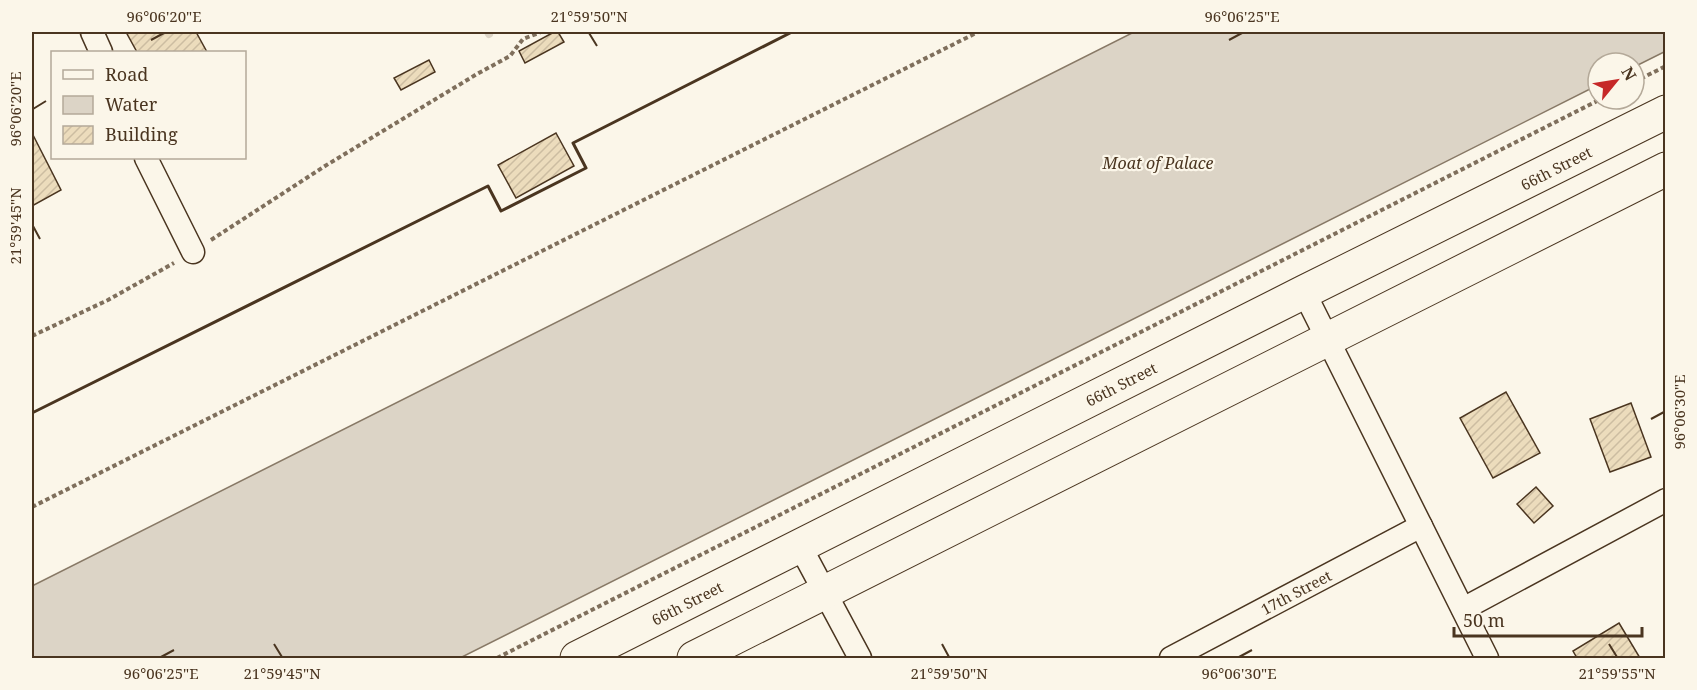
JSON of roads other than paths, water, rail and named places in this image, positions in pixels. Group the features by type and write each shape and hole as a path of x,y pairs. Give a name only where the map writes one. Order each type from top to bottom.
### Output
{"main road":[{"name":"66th Street","path":"577,658 1665,112"},
{"path":"694,658 1328,341 1665,169"}],"street":[{"path":"92,32 101,51"},
{"path":"146,159 193,252"},
{"path":"1304,292 1487,658"},
{"path":"1463,609 1665,500"},
{"name":"17th Street","path":"1171,658 1421,526"},
{"path":"800,546 860,658"}],"water":[{"name":"Moat of Palace","path":"1134,32 1665,32 1666,51 1646,61 1646,51 1586,51 1586,91 460,658 32,658 32,586"}]}
